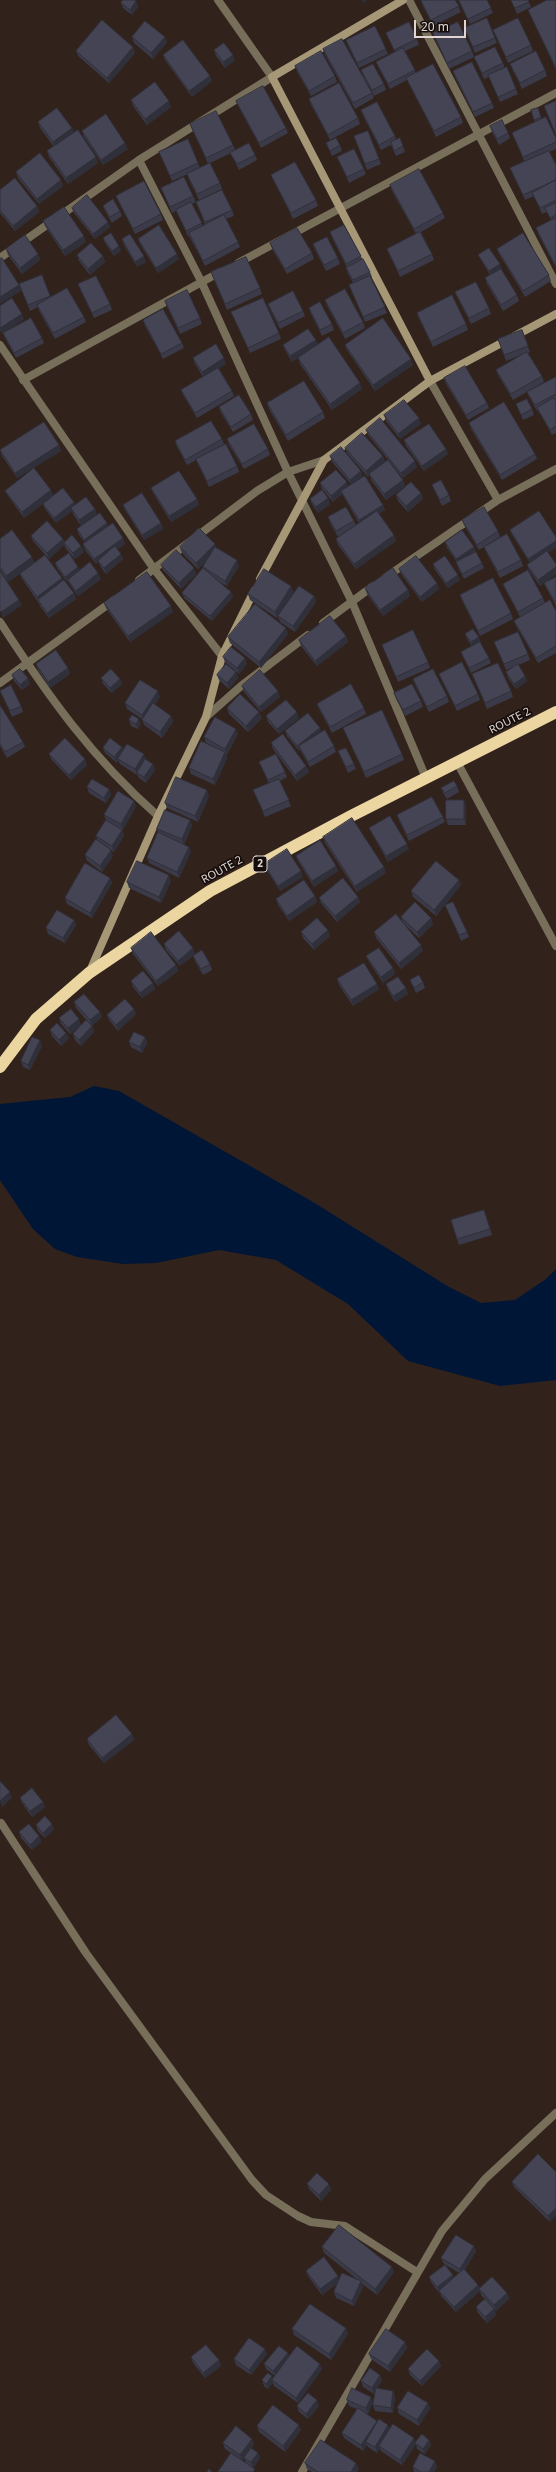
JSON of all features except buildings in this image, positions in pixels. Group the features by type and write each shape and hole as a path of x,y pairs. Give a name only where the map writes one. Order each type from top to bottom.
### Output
{"highway":[{"name":"ROUTE 2","path":"0,1067 36,1019 89,973 210,891 556,712"}],"street":[{"path":"218,0 272,77 342,209 430,381 498,500"},
{"path":"0,258 140,160 272,77 403,0"},
{"path":"409,0 478,136 556,284"},
{"path":"23,380 201,281 342,209 556,93"},
{"path":"140,160 201,281 288,472 352,602 426,778"},
{"path":"0,683 127,590 226,513 288,472 324,460 430,381 556,314"},
{"path":"0,345 154,569 222,656"},
{"path":"89,973 158,816 206,717 222,656 257,584 303,503 324,460"},
{"path":"206,717 240,686 424,549 498,500 556,469"},
{"path":"0,622 26,663 55,704 98,758 122,785 158,816"},
{"path":"457,762 556,946"},
{"path":"0,1823 86,1953 252,2180 266,2195 298,2216 311,2222 345,2226 418,2272"},
{"path":"302,2472 442,2231 461,2205 513,2152 556,2112"}],"water":[{"path":"94,1086 119,1091 313,1202 449,1287 481,1303 515,1300 546,1279 556,1269 556,1380 500,1386 408,1361 348,1304 276,1260 219,1250 156,1263 123,1264 77,1257 55,1249 33,1229 0,1180 0,1104 70,1097"}]}
